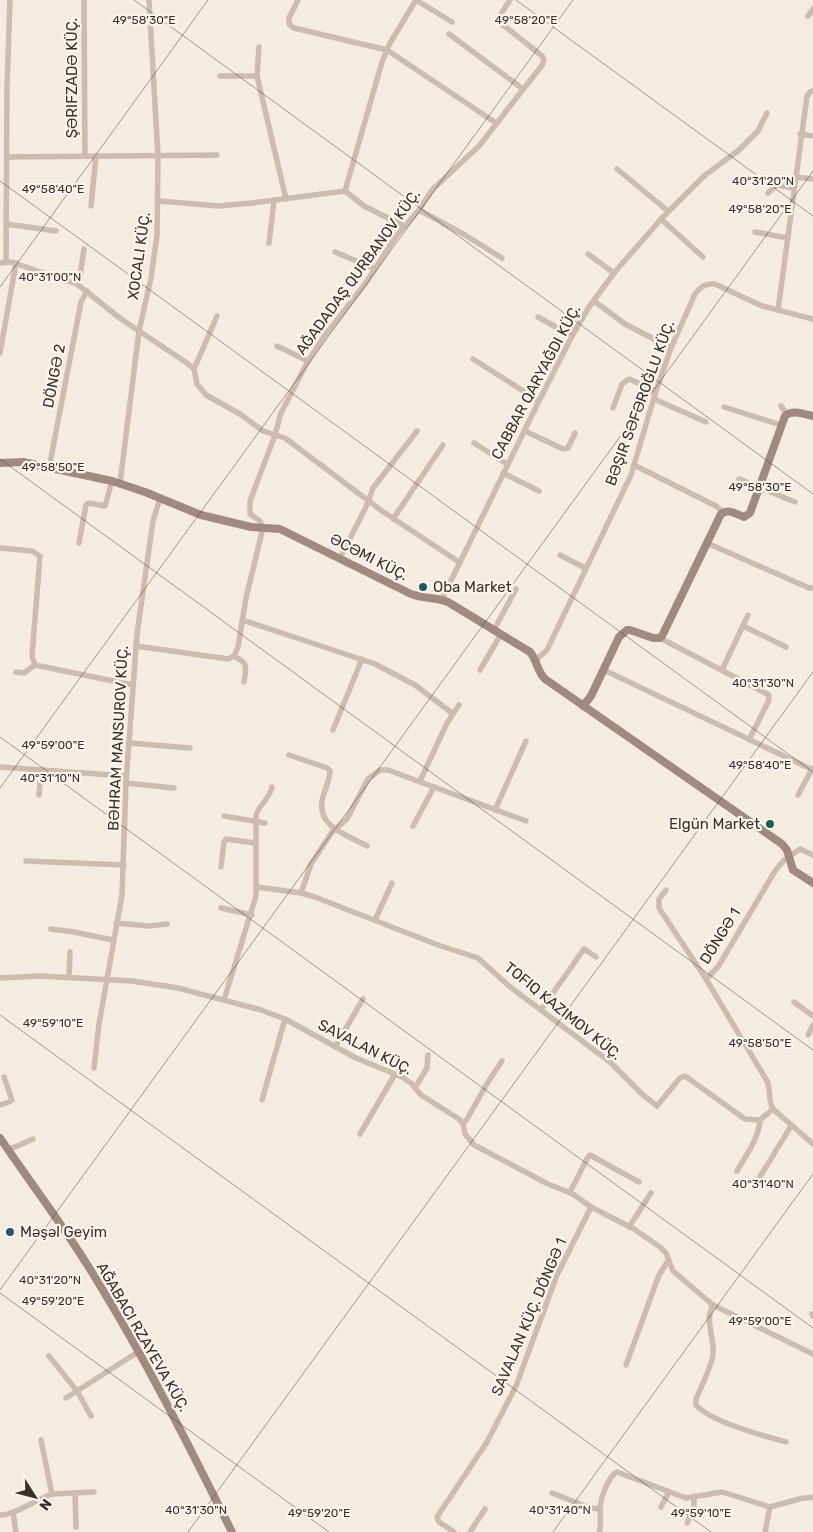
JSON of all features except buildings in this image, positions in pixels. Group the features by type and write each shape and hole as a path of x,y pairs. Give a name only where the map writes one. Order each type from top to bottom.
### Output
{"street":[{"path":"10,0 6,224 3,262 16,263 77,284 121,319 194,369"},
{"name":"ŞƏRIFZADƏ KÜÇ.","path":"84,0 85,156"},
{"path":"79,542 85,507 89,503 105,506 116,482 139,331 155,254 159,201 158,156 149,0"},
{"path":"298,0 289,18 289,24 294,28 387,50 496,124"},
{"path":"345,191 387,50 416,0 452,22"},
{"name":"AĞADADAŞ QURBANOV KÜÇ.","path":"263,528 260,522 250,514 249,508 281,413 308,361 404,226 420,210 432,190 470,155 543,64 544,59 542,56 498,22 498,16 510,0"},
{"path":"808,16 813,9"},
{"path":"449,34 523,89"},
{"path":"259,47 257,76 286,199"},
{"path":"220,76 257,76"},
{"path":"0,87 7,88"},
{"path":"778,310 806,96 813,91"},
{"path":"442,599 507,464 572,336 594,301 614,273 661,219 704,176 739,150 758,130 767,113"},
{"path":"800,134 813,136"},
{"path":"7,157 217,155"},
{"path":"91,206 96,156"},
{"path":"617,169 668,212"},
{"path":"795,177 813,179"},
{"path":"768,193 776,185 794,188"},
{"path":"159,201 218,206 274,201 345,191 364,206 404,226"},
{"path":"269,244 274,201"},
{"path":"420,210 465,234 502,258"},
{"path":"661,219 703,257"},
{"path":"6,224 56,231"},
{"path":"756,232 788,238"},
{"path":"77,284 84,249"},
{"path":"335,252 375,269"},
{"path":"588,254 614,273"},
{"path":"0,353 16,263"},
{"name":"BƏŞIR SƏFƏROĞLU KÜÇ.","path":"536,661 547,650 634,465 671,348 699,288 710,283 722,286 750,301 813,319"},
{"name":"DÖNGƏ 2","path":"49,468 81,302 87,291"},
{"path":"594,301 625,324 671,348"},
{"path":"217,316 194,369 197,384 206,394 240,414 258,428 290,442 393,519 459,562"},
{"path":"538,317 572,336"},
{"path":"277,346 308,361"},
{"path":"473,359 539,401"},
{"path":"612,408 622,384 629,379 656,391"},
{"path":"654,399 706,422"},
{"path":"781,406 787,414"},
{"path":"724,407 781,425"},
{"path":"634,465 716,506 723,512 730,511 746,517 751,510 781,425 787,414 793,412 813,416"},
{"path":"340,558 369,501 372,488 417,431"},
{"path":"525,431 563,449 568,448 575,433"},
{"path":"474,443 507,464"},
{"path":"393,519 443,445"},
{"name":"ƏCƏMI KÜÇ.","path":"0,463 17,462 116,482 201,515 245,526 280,529 412,594 422,598 442,599 530,652 536,661 542,678 777,840 787,850 793,870 813,883"},
{"path":"503,473 539,491"},
{"path":"739,479 795,502"},
{"name":"BƏHRAM MANSUROV KÜÇ.","path":"94,1068 106,979 122,895 126,780 136,646 153,521 160,498"},
{"path":"660,638 665,632 723,512"},
{"path":"136,646 228,659 234,656 238,647 242,620 263,528"},
{"path":"707,543 813,588"},
{"path":"0,548 32,551 40,556 32,656 35,665"},
{"path":"560,555 585,568"},
{"path":"480,670 516,589"},
{"path":"722,670 748,615"},
{"path":"242,620 362,659 415,685 452,713"},
{"path":"743,626 786,648"},
{"path":"583,706 591,696 619,638 626,630 630,630 652,638 660,638 769,695 769,700 749,740"},
{"path":"234,656 245,661 244,682"},
{"path":"333,730 362,659"},
{"path":"16,672 24,673 35,665 133,684"},
{"path":"604,670 812,770 798,795"},
{"path":"420,781 452,713 459,705"},
{"path":"495,810 526,741"},
{"path":"129,743 190,748"},
{"path":"289,755 327,768 330,771 322,802 324,817 329,824 367,846"},
{"path":"0,767 126,780 174,788"},
{"path":"301,893 311,864 336,828 347,819 368,779 380,770 388,770 420,781 526,821"},
{"path":"39,795 41,771"},
{"path":"413,826 434,786"},
{"path":"224,1000 252,915 257,887 255,822 258,809 269,798 272,787"},
{"path":"224,816 265,823"},
{"path":"222,867 224,842 226,839 255,843"},
{"path":"789,857 800,849 813,855"},
{"name":"DÖNGƏ 1","path":"773,1109 767,1081 706,979 718,967 775,871 789,857"},
{"path":"26,861 124,865"},
{"path":"375,920 392,883"},
{"path":"257,887 301,893 438,945 478,958 509,986 610,1062 657,1106 680,1078 685,1076 745,1119 760,1120 773,1109 813,1144"},
{"path":"666,890 659,899 659,908 706,979"},
{"path":"221,908 252,915"},
{"path":"116,923 149,926 167,924"},
{"path":"51,929 113,940"},
{"path":"541,1010 584,949 596,957"},
{"path":"69,977 70,952"},
{"name":"SAVALAN KÜÇ.","path":"0,978 32,976 69,977 151,984 224,1000 285,1019 356,1058 395,1074 411,1083 421,1095 455,1116 463,1124 465,1134 474,1145 548,1184 570,1192 591,1207 629,1226 663,1249 668,1261 680,1278 713,1305 813,1354"},
{"path":"335,1047 363,999"},
{"path":"794,1002 813,1016"},
{"path":"262,1100 280,1031 285,1019"},
{"path":"808,1035 813,1025"},
{"path":"415,1088 427,1068 428,1055"},
{"path":"463,1124 470,1116 488,1082 502,1061"},
{"path":"360,1134 395,1074"},
{"path":"0,1105 12,1100 4,1078"},
{"path":"737,1171 756,1138 760,1127 760,1120"},
{"path":"758,1180 792,1126"},
{"path":"0,1138 95,1277 138,1352 232,1532"},
{"path":"8,1150 33,1139"},
{"path":"570,1192 590,1155 639,1182"},
{"path":"629,1226 651,1193"},
{"name":"SAVALAN KÜÇ. DÖNGƏ 1","path":"454,1532 439,1522 437,1517 487,1442 516,1386 557,1275 591,1207"},
{"path":"626,1364 659,1274 668,1261"},
{"path":"713,1305 708,1317 713,1348 712,1357 696,1399 696,1405 704,1412 738,1428 786,1442"},
{"path":"66,1398 138,1352"},
{"path":"49,1356 77,1391 91,1416"},
{"path":"41,1440 52,1494"},
{"path":"599,1532 602,1521 600,1509 602,1499 610,1479 617,1472 686,1498 722,1492 770,1507 813,1497"},
{"path":"0,1515 13,1513 52,1494 94,1492"},
{"path":"661,1506 668,1492"},
{"path":"75,1493 76,1527"},
{"path":"552,1493 590,1508 600,1509"},
{"path":"687,1523 694,1507 694,1496"},
{"path":"764,1532 770,1507"},
{"path":"470,1532 485,1509"},
{"path":"13,1513 16,1532"}],"place":[{"name":"Oba Market","path":"423,587"},
{"name":"Elgün Market","path":"770,824"},
{"name":"Məşəl Geyim","path":"10,1232"}]}
